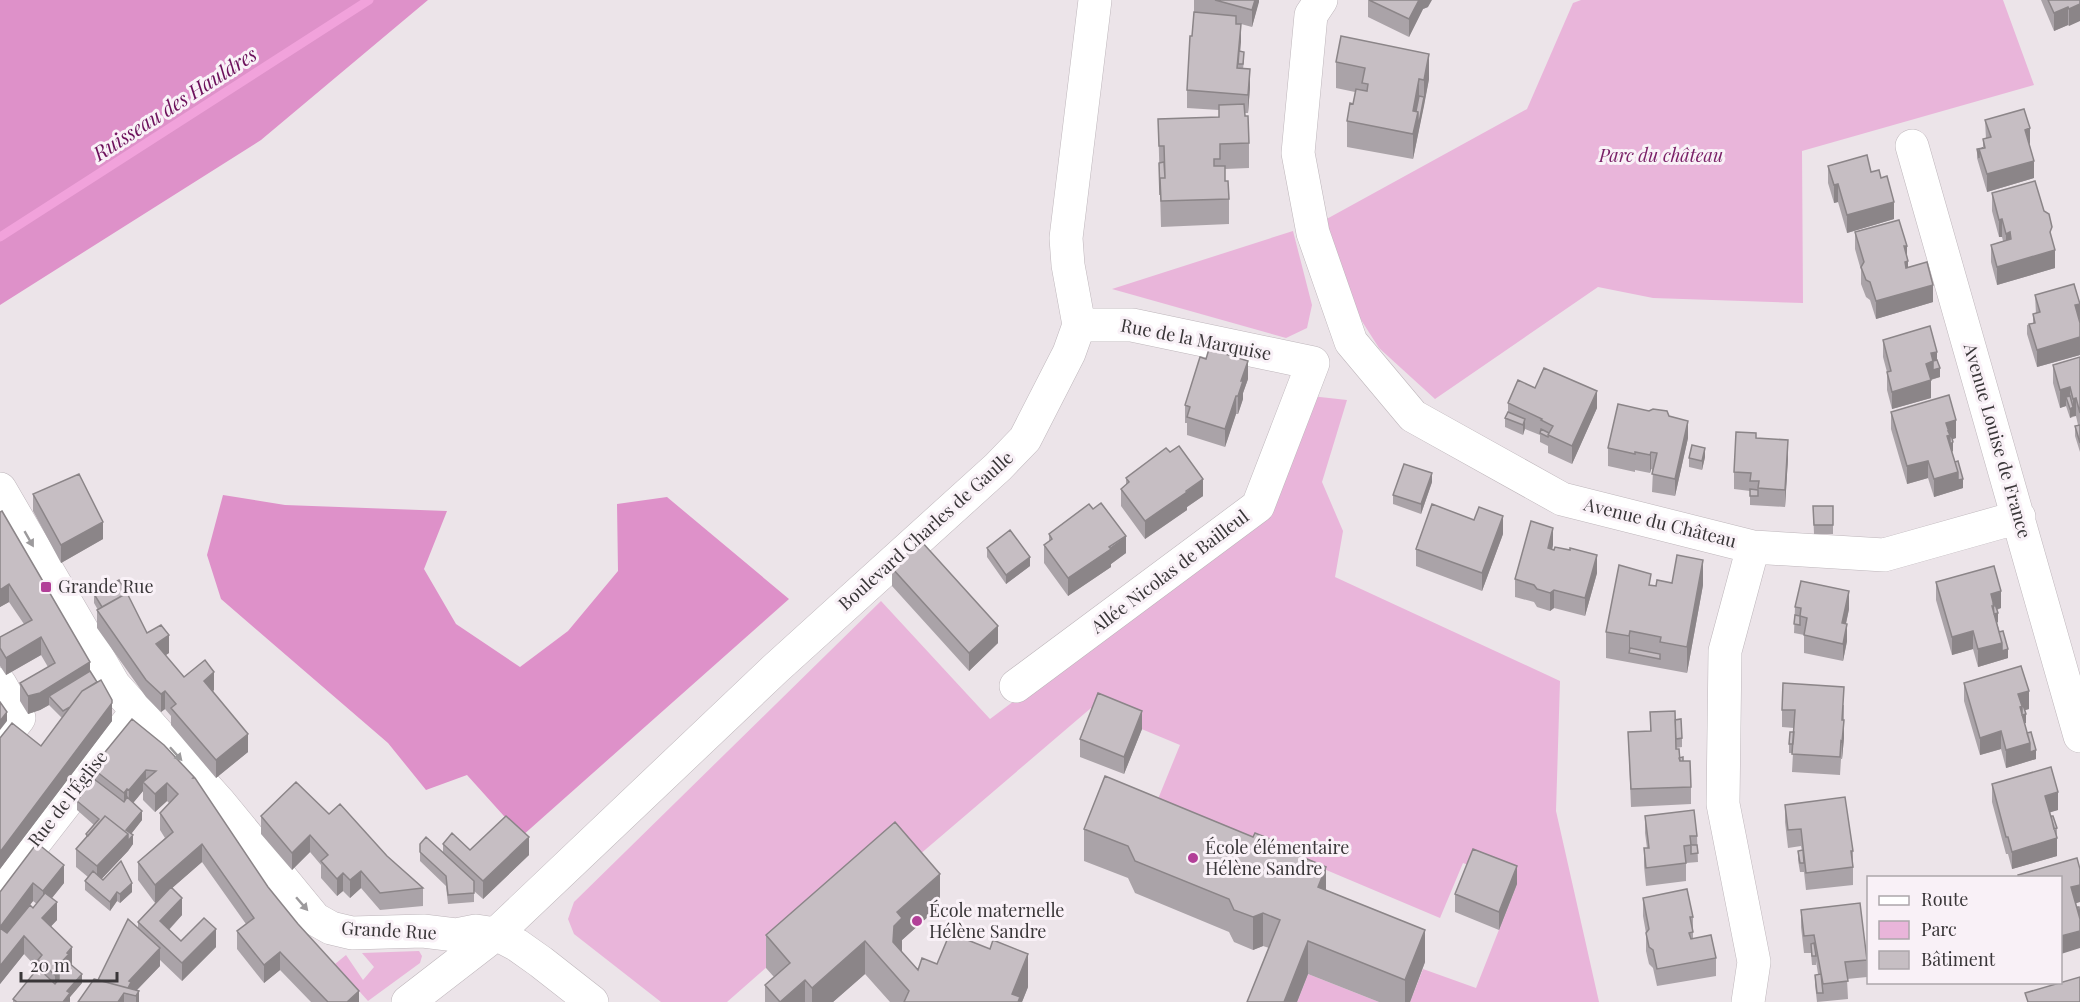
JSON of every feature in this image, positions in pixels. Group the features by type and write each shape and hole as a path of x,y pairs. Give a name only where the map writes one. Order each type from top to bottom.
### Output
{"street":[{"path":"1079,325 1068,265 1066,238 1095,0"},
{"name":"Avenue du Château","path":"1320,0 1311,15 1298,153 1313,233 1351,342 1413,416 1562,499 1753,547 1884,555 2019,517"},
{"name":"Avenue Louise de France","path":"1912,146 2080,736"},
{"name":"Rue de la Marquise","path":"1079,325 1132,325 1313,363"},
{"name":"Boulevard Charles de Gaulle","path":"408,1002 496,934 775,669 999,467 1025,439 1069,353 1079,325"},
{"path":"1313,363 1351,342"},
{"name":"Allée Nicolas de Bailleul","path":"1016,686 1258,506 1313,363"},
{"name":"Grande Rue","path":"0,489 114,685 219,802 315,919 331,928 352,933 423,932 456,935 476,931 496,934"},
{"path":"1748,1002 1754,962 1723,804 1725,651 1753,547"},
{"path":"0,684 19,718 0,742"},
{"name":"Rue de l'Église","path":"0,887 137,711"},
{"path":"496,934 542,962 590,1001"}],"green space":[{"name":"Parc du château","path":"1581,0 2003,0 2034,85 1802,151 1803,303 1653,298 1598,287 1435,399 1379,348 1342,290 1323,221 1527,109 1573,3"},
{"path":"1293,231 1312,305 1307,328 1286,338 1112,289"},
{"path":"1311,396 1347,400 1322,482 1343,531 1335,577 1560,681 1556,811 1599,1002 1410,1002 1423,969 1476,988 1517,884 1463,863 1440,918 1158,799 1180,745 1091,708 905,867 894,855 727,1002 661,1002 574,934 568,919 574,902 881,601 990,719 1269,510"},
{"path":"419,951 422,956 420,963 368,1001 335,964 346,955 363,980 374,967 362,953"},
{"path":"1308,974 1379,1002 1297,1002"}],"shaded area":[{"path":"0,0 428,0 261,140 0,305"},
{"path":"223,495 285,505 447,511 424,569 456,624 520,667 568,631 618,571 617,504 667,497 789,599 522,836 467,775 426,790 388,743 221,599 207,555"}],"building":[{"path":"1215,0 1255,0 1252,10"},
{"path":"1369,0 1419,0 1409,19"},
{"path":"2048,0 2080,0 2080,4 2054,13"},
{"path":"1194,12 1236,16 1236,24 1241,24 1237,68 1250,69 1248,95 1187,90 1190,36 1192,36"},
{"path":"1341,36 1429,54 1424,80 1419,79 1413,111 1418,112 1413,134 1347,121 1350,103 1353,104 1356,89 1367,91 1368,84 1362,83 1365,68 1336,62"},
{"path":"1239,51 1244,52 1243,64 1238,64"},
{"path":"1419,96 1424,97 1418,128 1418,112 1416,111"},
{"path":"1244,104 1245,116 1248,116 1249,143 1220,144 1220,159 1214,159 1214,166 1225,166 1225,181 1228,181 1229,199 1161,201 1160,178 1165,178 1164,146 1159,146 1158,119 1219,117 1219,105"},
{"path":"2024,109 2030,128 2025,130 2034,161 1987,174 1979,149 1985,148 1983,139 1991,137 1985,120"},
{"path":"1867,155 1871,172 1879,170 1881,178 1887,176 1894,202 1847,215 1838,184 1834,185 1828,166"},
{"path":"1164,162 1165,178 1160,178 1160,195 1159,163"},
{"path":"2035,181 2044,211 2049,214 2052,227 2050,232 2055,250 1997,267 1991,245 2011,239 2010,232 2006,234 2002,219 1999,220 1992,193"},
{"path":"1899,220 1907,246 1904,246 1908,261 1905,262 1906,268 1927,262 1933,285 1876,301 1870,282 1866,280 1861,267 1864,262 1855,232"},
{"path":"2074,284 2080,304 2075,305 2080,323 2080,337 2037,350 2029,324 2035,323 2033,314 2040,312 2035,295"},
{"path":"1930,326 1937,352 1931,353 1933,361 1926,364 1931,380 1892,392 1887,372 1891,371 1883,340"},
{"path":"1209,349 1248,361 1225,429 1187,417 1190,407 1185,405 1200,357 1206,359"},
{"path":"2080,357 2080,413 2070,387 2060,390 2053,365"},
{"path":"1937,360 1940,368 1933,370 1933,361"},
{"path":"1544,368 1597,391 1572,446 1548,435 1553,426 1508,403 1518,380 1535,388"},
{"path":"1949,395 1956,420 1946,423 1950,435 1947,436 1958,472 1934,479 1928,461 1907,466 1891,412"},
{"path":"2070,396 2073,407 2070,409 2066,397"},
{"path":"1618,404 1649,411 1653,409 1667,411 1669,416 1688,421 1675,479 1652,474 1657,453 1651,452 1650,455 1635,452 1635,454 1608,448"},
{"path":"1508,412 1525,419 1523,425 1505,418"},
{"path":"2080,425 2080,443 2075,426"},
{"path":"1541,429 1549,433 1548,437 1540,433"},
{"path":"1948,431 1950,431 1953,442 1950,444 1950,435"},
{"path":"1736,432 1756,433 1756,438 1788,440 1785,490 1758,488 1759,481 1750,481 1751,473 1734,472"},
{"path":"1692,445 1705,448 1702,461 1689,458"},
{"path":"1179,446 1203,479 1145,521 1121,489 1129,482 1126,478 1166,448 1170,452"},
{"path":"1958,461 1963,479 1958,480 1955,462"},
{"path":"1404,464 1432,473 1421,504 1393,495"},
{"path":"79,474 103,522 61,545 33,494"},
{"path":"1750,489 1758,490 1758,496 1750,496"},
{"path":"1101,503 1126,536 1068,578 1044,545 1052,539 1049,534 1089,504 1093,509"},
{"path":"1432,504 1474,520 1479,507 1503,516 1482,573 1416,549"},
{"path":"1813,506 1833,506 1833,525 1814,525"},
{"path":"2,511 90,662 40,693 28,696 20,683 55,663 41,637 6,658 0,648 0,637 32,620 9,584 0,590 0,512"},
{"path":"1531,521 1553,528 1548,548 1570,550 1570,548 1597,555 1585,598 1554,590 1550,593 1515,579"},
{"path":"1010,530 1030,557 1006,575 987,548"},
{"path":"921,541 998,626 969,653 892,568"},
{"path":"1677,555 1703,560 1687,647 1660,642 1661,637 1630,631 1629,636 1606,632 1619,565 1651,574 1649,585 1656,586 1657,580 1672,583"},
{"path":"1994,566 2001,591 1991,594 1994,606 1992,606 2002,643 1978,649 1973,631 1952,637 1936,582"},
{"path":"119,580 128,594 102,607 94,594"},
{"path":"1801,581 1849,591 1842,623 1847,624 1843,644 1804,635 1807,618 1800,616 1801,608 1795,607"},
{"path":"127,593 147,633 161,625 169,635 156,644 184,677 205,660 214,672 204,681 248,734 216,760 171,708 176,704 165,691 161,694 146,680 97,610"},
{"path":"1993,602 1998,613 1994,614"},
{"path":"1795,615 1800,616 1800,625 1794,624"},
{"path":"2003,631 2008,649 2002,651 1999,632"},
{"path":"1630,648 1660,654 1660,659 1629,653"},
{"path":"2021,666 2029,691 2018,694 2030,743 2006,750 2001,731 1980,738 1964,683"},
{"path":"90,671 97,682 82,691 70,707 63,711 49,696"},
{"path":"101,680 112,703 0,852 0,738 12,723 41,746 82,691"},
{"path":"1783,683 1844,687 1842,720 1844,720 1840,757 1792,754 1795,710 1782,710"},
{"path":"1098,693 1142,711 1124,757 1080,739"},
{"path":"0,702 7,712 0,721"},
{"path":"2021,702 2026,714 2022,715 2022,706"},
{"path":"1675,711 1676,749 1679,749 1680,761 1690,761 1691,787 1631,789 1628,732 1651,731 1650,712"},
{"path":"132,719 164,745 195,778 268,887 359,991 347,1002 328,1002 280,952 264,965 237,931 254,918 202,844 155,885 138,862 173,832 160,813 178,794 167,783 155,794 143,782 156,771 146,770 124,793 92,768"},
{"path":"1681,719 1682,738 1676,739 1675,720"},
{"path":"1790,732 1794,732 1793,744 1789,744"},
{"path":"2031,732 2036,750 2030,752 2027,733"},
{"path":"2051,767 2058,792 2045,796 2057,838 2012,852 1992,784"},
{"path":"1105,776 1253,837 1255,833 1302,852 1300,856 1326,867 1318,887 1425,930 1405,980 1308,941 1284,1002 1247,1002 1280,920 1263,913 1253,917 1234,910 1229,899 1135,861 1128,846 1084,829"},
{"path":"94,779 124,802 127,797 142,811 126,830 133,835 128,841 128,834 105,816 88,836 86,834 99,819 77,801"},
{"path":"296,782 329,814 340,804 387,856 423,888 380,893 361,871 350,880 343,873 337,879 321,861 328,855 310,835 292,853 261,816"},
{"path":"1845,797 1853,851 1851,851 1853,867 1806,873 1801,829 1788,830 1785,805"},
{"path":"1694,810 1697,836 1690,836 1691,845 1684,846 1686,863 1646,868 1644,848 1649,848 1645,816"},
{"path":"105,816 128,834 97,866 76,849"},
{"path":"506,816 529,837 483,881 443,844 452,833 470,850"},
{"path":"2051,816 2053,816 2057,828 2054,829"},
{"path":"895,822 940,874 897,912 902,918 894,926 893,942 918,970 922,958 937,964 950,933 990,949 993,940 1028,954 1012,994 1020,997 1018,1002 904,1002 909,991 865,941 812,988 805,980 780,1002 765,985 790,963 766,935"},
{"path":"426,837 474,881 474,893 448,895 446,876 420,852 420,844"},
{"path":"37,843 64,865 43,891 33,883 0,927 0,892"},
{"path":"1691,845 1697,845 1698,853 1691,854"},
{"path":"1473,849 1517,866 1499,912 1455,894"},
{"path":"1803,850 1804,863 1800,863 1798,851"},
{"path":"2077,858 2080,885 2071,887 2080,919 2080,931 2062,936 2062,876 2018,875"},
{"path":"121,861 132,883 120,894 117,892 110,902 85,881 93,871 103,880"},
{"path":"171,887 182,898 160,921 181,941 204,918 216,929 182,963 138,922"},
{"path":"1687,889 1693,917 1690,917 1693,932 1689,933 1691,939 1711,935 1716,958 1657,969 1646,933 1649,929 1643,898"},
{"path":"45,893 57,902 42,918 72,947 67,953 69,954 56,968 59,970 55,975 38,960 42,955 24,936 0,966 0,928 7,933 30,905 33,908"},
{"path":"1860,903 1867,960 1845,962 1848,981 1823,984 1814,935 1804,936 1801,910"},
{"path":"128,919 160,948 129,981 131,982 128,988 98,980"},
{"path":"1814,943 1816,956 1812,956 1811,944"},
{"path":"69,963 82,974 67,991 70,993 63,1002 17,1002 13,999 38,968 55,984 59,979 59,974"},
{"path":"1821,974 1823,993 1817,993 1815,975"},
{"path":"2080,977 2080,1002 2028,1002 2025,993"},
{"path":"94,979 139,991 136,996 124,993 118,1002 78,1002"}],"waterway":[{"name":"Ruisseau des Hauldres","path":"0,237 369,0"}],"place":[{"name":"Grande Rue","path":"46,587"},
{"name":"École élémentaire Hélène Sandre","path":"1193,858"},
{"name":"École maternelle Hélène Sandre","path":"917,921"}]}
